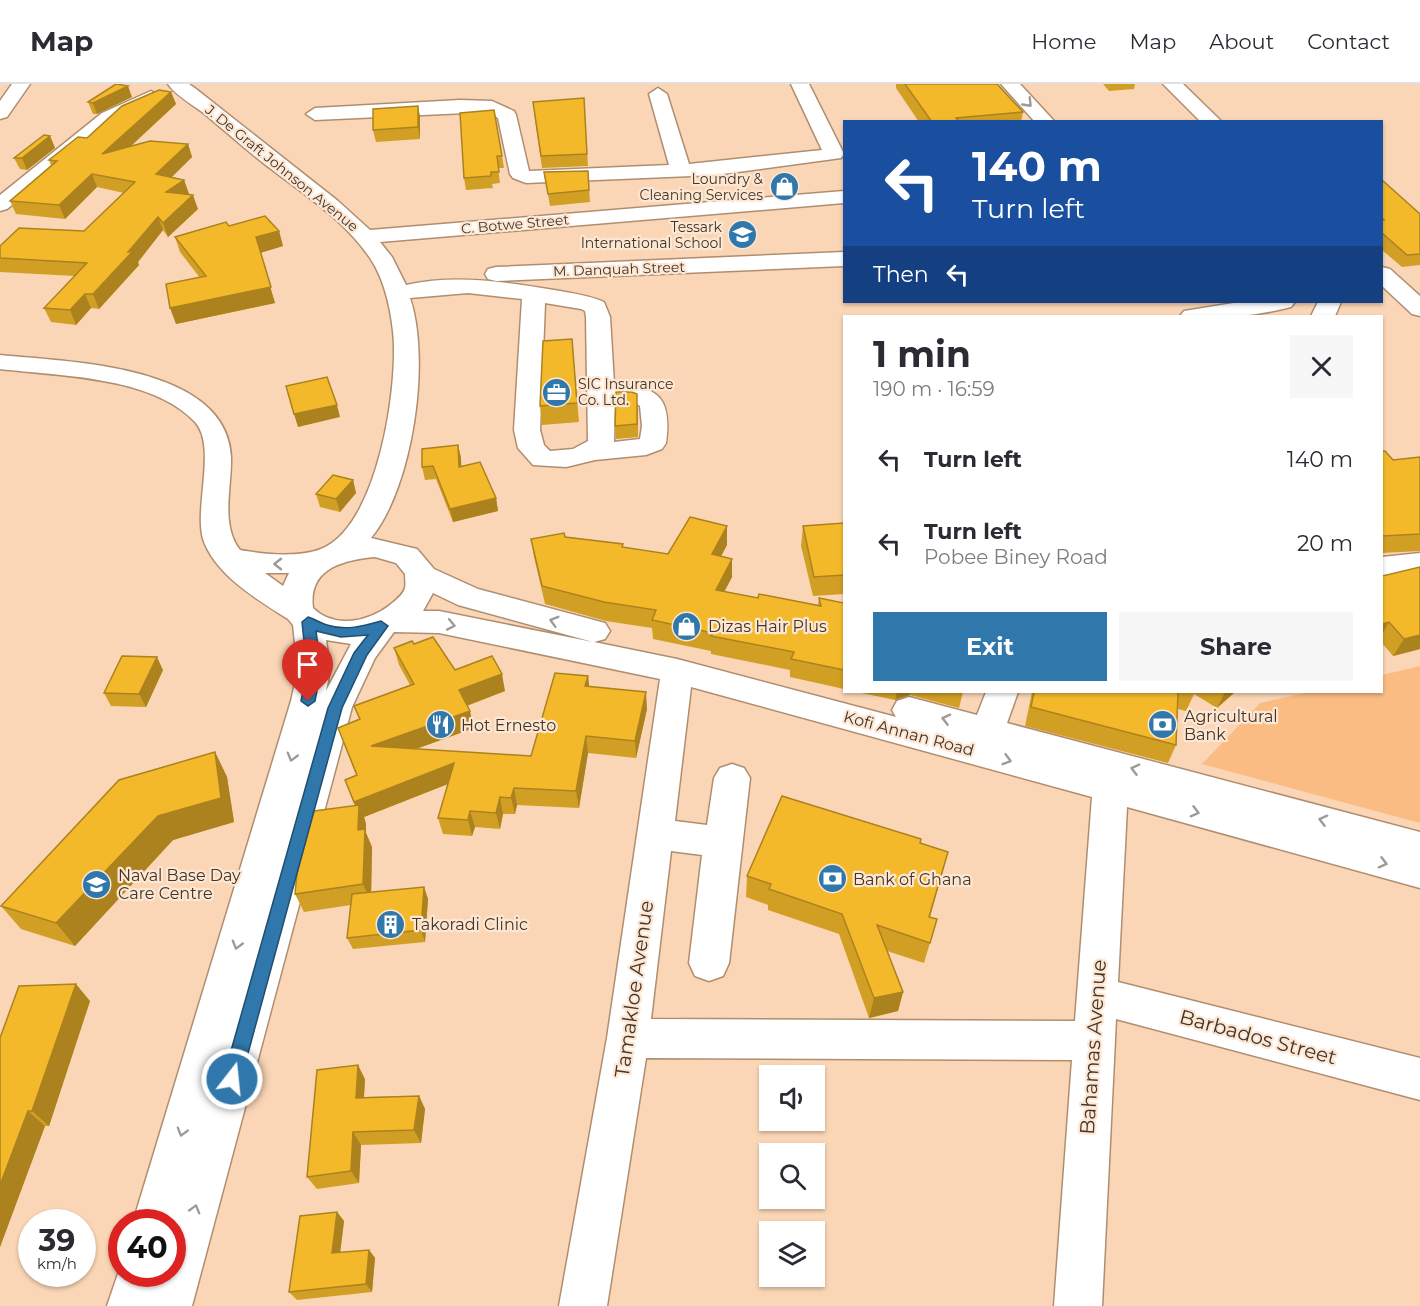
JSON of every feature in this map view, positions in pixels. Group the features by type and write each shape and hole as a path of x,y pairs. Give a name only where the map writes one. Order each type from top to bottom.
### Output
{"street":[{"path":"0,113 21,84"},
{"path":"315,114 365,113 457,97 492,107 507,115 522,176 715,169 834,154 800,84"},
{"path":"1010,84 1044,120"},
{"path":"1172,84 1211,120"},
{"path":"0,205 109,117 179,85"},
{"name":"J. De Graft Johnson Avenue","path":"179,85 365,237 395,286 405,323 408,370 401,419 381,502 370,521 355,539 330,556"},
{"path":"658,94 681,170"},
{"path":"715,169 728,206"},
{"name":"C. Botwe Street","path":"365,237 843,197"},
{"name":"M. Danquah Street","path":"395,286 843,259"},
{"path":"1385,281 1420,309"},
{"path":"395,286 478,287 534,294 596,307 600,444 592,452"},
{"path":"534,294 527,429 531,448 543,459 573,458 592,452 646,447 653,443 655,434 652,402 648,396 639,393 600,392"},
{"path":"1196,315 1230,306 1270,303"},
{"path":"0,362 95,372 132,381 167,394 206,417 215,431 217,468 213,513 218,541 231,559 271,594 323,629 341,633 361,632 387,624"},
{"name":"J. De Graft Johnson Avenue","path":"381,502 386,529 414,566"},
{"path":"168,1306 335,708 361,653 387,624 416,600 422,588 414,566 376,547 359,548 290,564 257,564 231,559"},
{"path":"160,1209 308,701 314,670 303,616 295,597 299,583 310,569 330,556"},
{"path":"1383,567 1420,563"},
{"name":"Kofi Annan Road","path":"414,566 469,597 576,627 988,730 1420,847"},
{"name":"Kofi Annan Road","path":"387,624 439,622 677,671 1420,873"},
{"name":"Tamakloe Avenue","path":"583,1306 628,1038 677,671"},
{"path":"988,730 1002,693"},
{"path":"709,963 722,842 732,777"},
{"name":"Bahamas Avenue","path":"1078,1306 1110,789"},
{"path":"656,834 722,842"},
{"name":"Barbados Street","path":"1096,995 1420,1079"},
{"path":"628,1038 1093,1041"},
{"path":"131,1306 137,1287"}],"shaded area":[{"path":"1420,666 1420,823 1202,764 1260,703 1305,693 1383,693 1383,675"}],"building":[{"path":"116,84 128,86 93,103 88,102"},
{"path":"905,84 997,84 1023,112 956,118 958,120 931,120"},
{"path":"159,90 171,92 102,154 150,141 188,144 156,174 184,180 166,192 193,195 163,223 158,217 128,252 133,251 93,294 85,294 70,310 44,308 87,263 0,258 0,246 19,228 84,231 135,182 92,174 59,205 10,201 57,161 49,160 78,137 87,138 122,106"},
{"path":"584,98 587,154 541,156 533,102"},
{"path":"418,106 418,127 373,130 373,109"},
{"path":"494,110 502,156 497,156 499,172 491,172 491,176 464,178 460,113"},
{"path":"44,135 50,136 22,158 14,158"},
{"path":"588,171 589,190 548,194 544,172"},
{"path":"1383,181 1420,214 1420,254 1407,255 1383,234"},
{"path":"265,216 279,231 256,237 271,287 170,308 166,284 206,276 175,237 226,222 229,226"},
{"name":"SIC Insurance Co. Ltd.","path":"572,339 577,403 540,406 543,341"},
{"path":"327,377 337,405 294,414 286,386"},
{"path":"616,392 637,394 637,424 615,426"},
{"path":"458,445 459,467 480,462 496,498 450,509 433,466 422,467 422,449"},
{"path":"1383,451 1393,460 1420,457 1420,534 1383,536"},
{"path":"333,475 353,480 336,499 316,494"},
{"path":"690,517 727,526 712,554 732,559 716,590 758,598 759,594 821,606 819,598 843,603 843,670 791,659 794,652 711,636 713,633 652,620 656,610 604,602 542,586 531,539 564,533 565,537 623,544 622,547 668,554"},
{"path":"843,523 843,575 814,577 803,526"},
{"path":"1420,567 1420,635 1404,639 1389,622 1383,624 1383,576"},
{"path":"433,637 455,670 492,656 502,674 459,690 470,711 371,746 531,756 555,673 588,676 585,686 646,692 635,741 586,736 576,791 514,788 511,798 500,797 496,813 470,811 468,820 438,818 454,763 354,802 345,780 357,775 338,728 360,719 354,706 414,684 394,648 412,641 414,644"},
{"path":"122,656 157,657 139,694 104,693"},
{"path":"1034,693 1178,693 1176,745 1031,707"},
{"path":"215,752 221,798 158,816 56,923 1,906 119,780"},
{"name":"Bank of Ghana","path":"782,796 921,839 920,843 948,852 929,917 937,919 930,943 877,925 903,992 874,998 842,914 769,889 771,884 747,876"},
{"path":"359,805 358,830 365,829 363,884 295,894 297,873 314,811"},
{"name":"Takoradi Clinic","path":"424,887 421,930 347,938 352,894"},
{"path":"76,984 32,1111 28,1111 0,1185 0,1038 19,986"},
{"path":"358,1065 356,1098 419,1096 414,1130 353,1132 351,1171 307,1177 317,1070"},
{"path":"337,1212 332,1253 369,1250 366,1284 289,1292 300,1216"}],"place":[{"name":"Loundry & Cleaning Services","path":"784,187"},
{"name":"Tessark International School","path":"743,235"},
{"name":"SIC Insurance Co. Ltd.","path":"557,392"},
{"name":"Dizas Hair Plus","path":"687,626"},
{"name":"Hot Ernesto","path":"440,725"},
{"name":"Agricultural Bank","path":"1163,725"},
{"name":"Bank of Ghana","path":"832,879"},
{"name":"Naval Base Day Care Centre","path":"97,884"},
{"name":"Takoradi Clinic","path":"391,924"}],"route":[{"path":"232,1079 335,708 361,653 381,626 361,632 341,633 323,629 308,622 314,670 308,701"}]}
